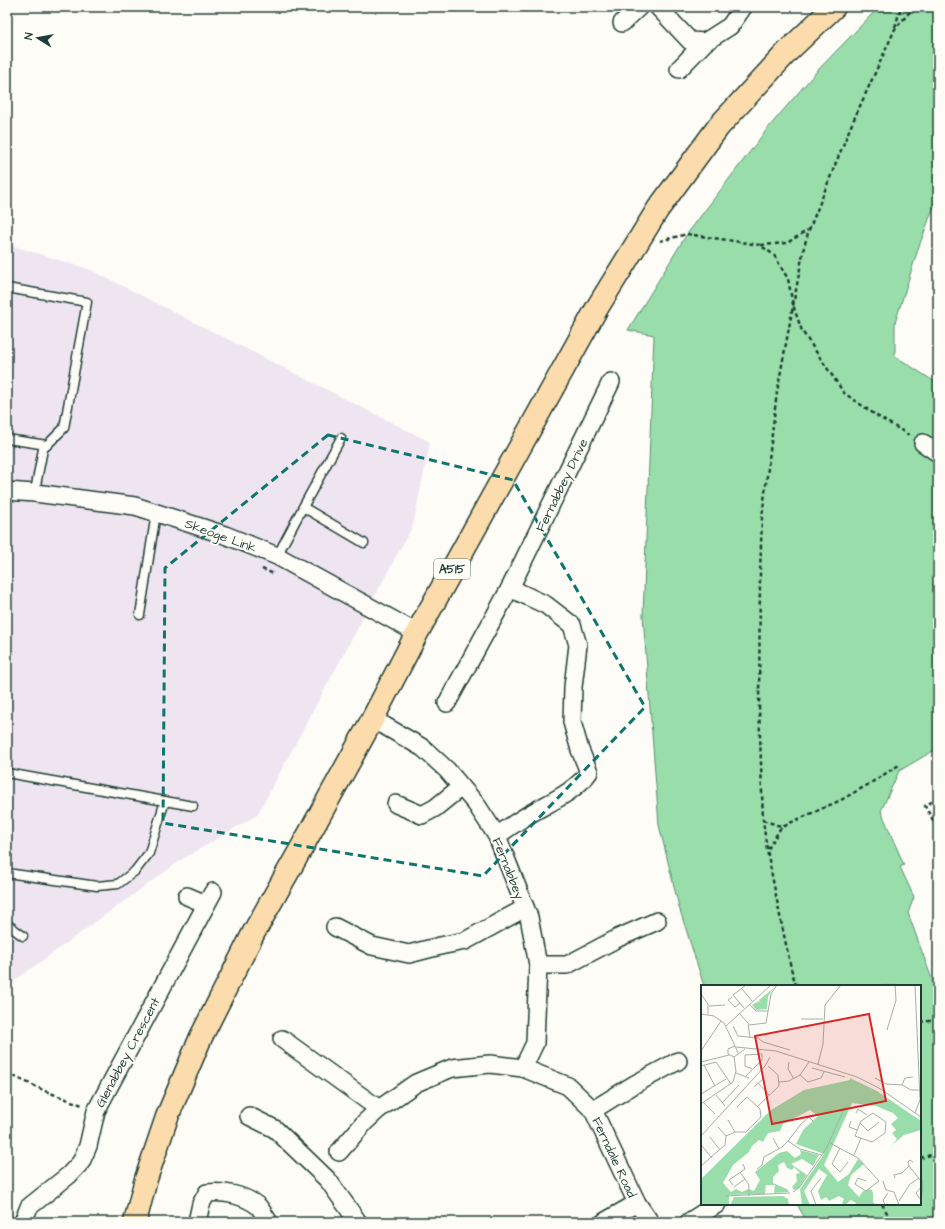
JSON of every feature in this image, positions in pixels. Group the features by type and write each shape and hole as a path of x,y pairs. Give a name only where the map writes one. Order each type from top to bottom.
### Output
{"highway":[{"name":"A515","path":"135,1222 146,1178 167,1117 201,1037 254,932 372,720 417,633 597,308 658,209 719,126 788,51 834,7"}],"street":[{"path":"622,23 640,7"},
{"path":"658,7 690,41 705,42"},
{"path":"679,69 705,42 730,26 743,7"},
{"name":"Fernabbey Drive","path":"447,703 510,588 611,382"},
{"path":"923,443 938,453"},
{"name":"Skeoge Link","path":"7,491 35,493 135,506 225,535 277,556 417,633"},
{"path":"497,836 520,820 566,793 583,780 589,772 580,750 572,722 573,687 578,645 572,625 546,606 510,588"},
{"name":"Fernabbey","path":"372,720 423,748 447,770 476,804 497,836 529,917 538,965 535,1043 523,1068"},
{"path":"396,804 422,815 435,808 461,787"},
{"name":"Glenabbey Crescent","path":"23,1222 29,1207 69,1175 81,1162 88,1146 96,1111 209,898 187,896"},
{"path":"335,928 372,946 409,954 465,941 525,908"},
{"path":"538,965 567,965 618,938 657,921"},
{"path":"282,1039 379,1109"},
{"path":"593,1110 678,1061"},
{"name":"Ferndale Road","path":"339,1152 379,1109 416,1083 452,1068 490,1064 523,1068 568,1086 593,1110 637,1203 650,1222"},
{"path":"249,1116 275,1129 328,1180 358,1222"},
{"path":"198,1222 201,1204 207,1193 218,1192 247,1199 259,1207 268,1222"},
{"path":"604,1222 637,1203"},
{"path":"689,1222 715,1205"}],"lane":[{"path":"7,288 86,302 64,428 43,449 35,493"},
{"path":"277,556 341,438"},
{"path":"7,439 47,445"},
{"path":"303,507 364,543"},
{"path":"140,615 156,513"},
{"path":"7,773 193,806"},
{"path":"7,873 97,886 118,884 135,871 149,853 165,801"},
{"path":"7,924 23,936"}],"path":[{"path":"796,985 781,921 767,850 763,820 758,707 762,518 777,392 804,247 809,230 850,128 895,30 901,7"},
{"path":"895,30 914,7"},
{"path":"660,241 687,234 760,245 787,242 809,230"},
{"path":"760,245 774,255 788,279 793,305 802,331 844,392 877,416 923,443"},
{"path":"256,566 276,576"},
{"path":"767,850 780,829 841,800 899,765"},
{"path":"938,798 925,806 938,829"},
{"path":"763,820 785,826"},
{"path":"921,1022 938,1020"},
{"path":"7,1073 45,1091 96,1111"},
{"path":"921,1158 938,1153"},
{"path":"883,1205 892,1222"}],"highlighted area":[{"path":"328,435 513,480 645,707 483,876 163,823 165,568"}],"shaded area":[{"path":"7,244 91,270 430,442 413,525 257,815 181,860 7,986"}],"green space":[{"path":"879,7 938,7 938,195 918,249 895,323 895,356 938,384 938,748 899,771 881,811 904,865 900,867 914,897 908,913 938,996 938,1222 807,1222 798,1205 921,1205 921,985 704,985 679,907 659,825 643,616 654,335 628,330 687,234 768,128 817,71"}]}
